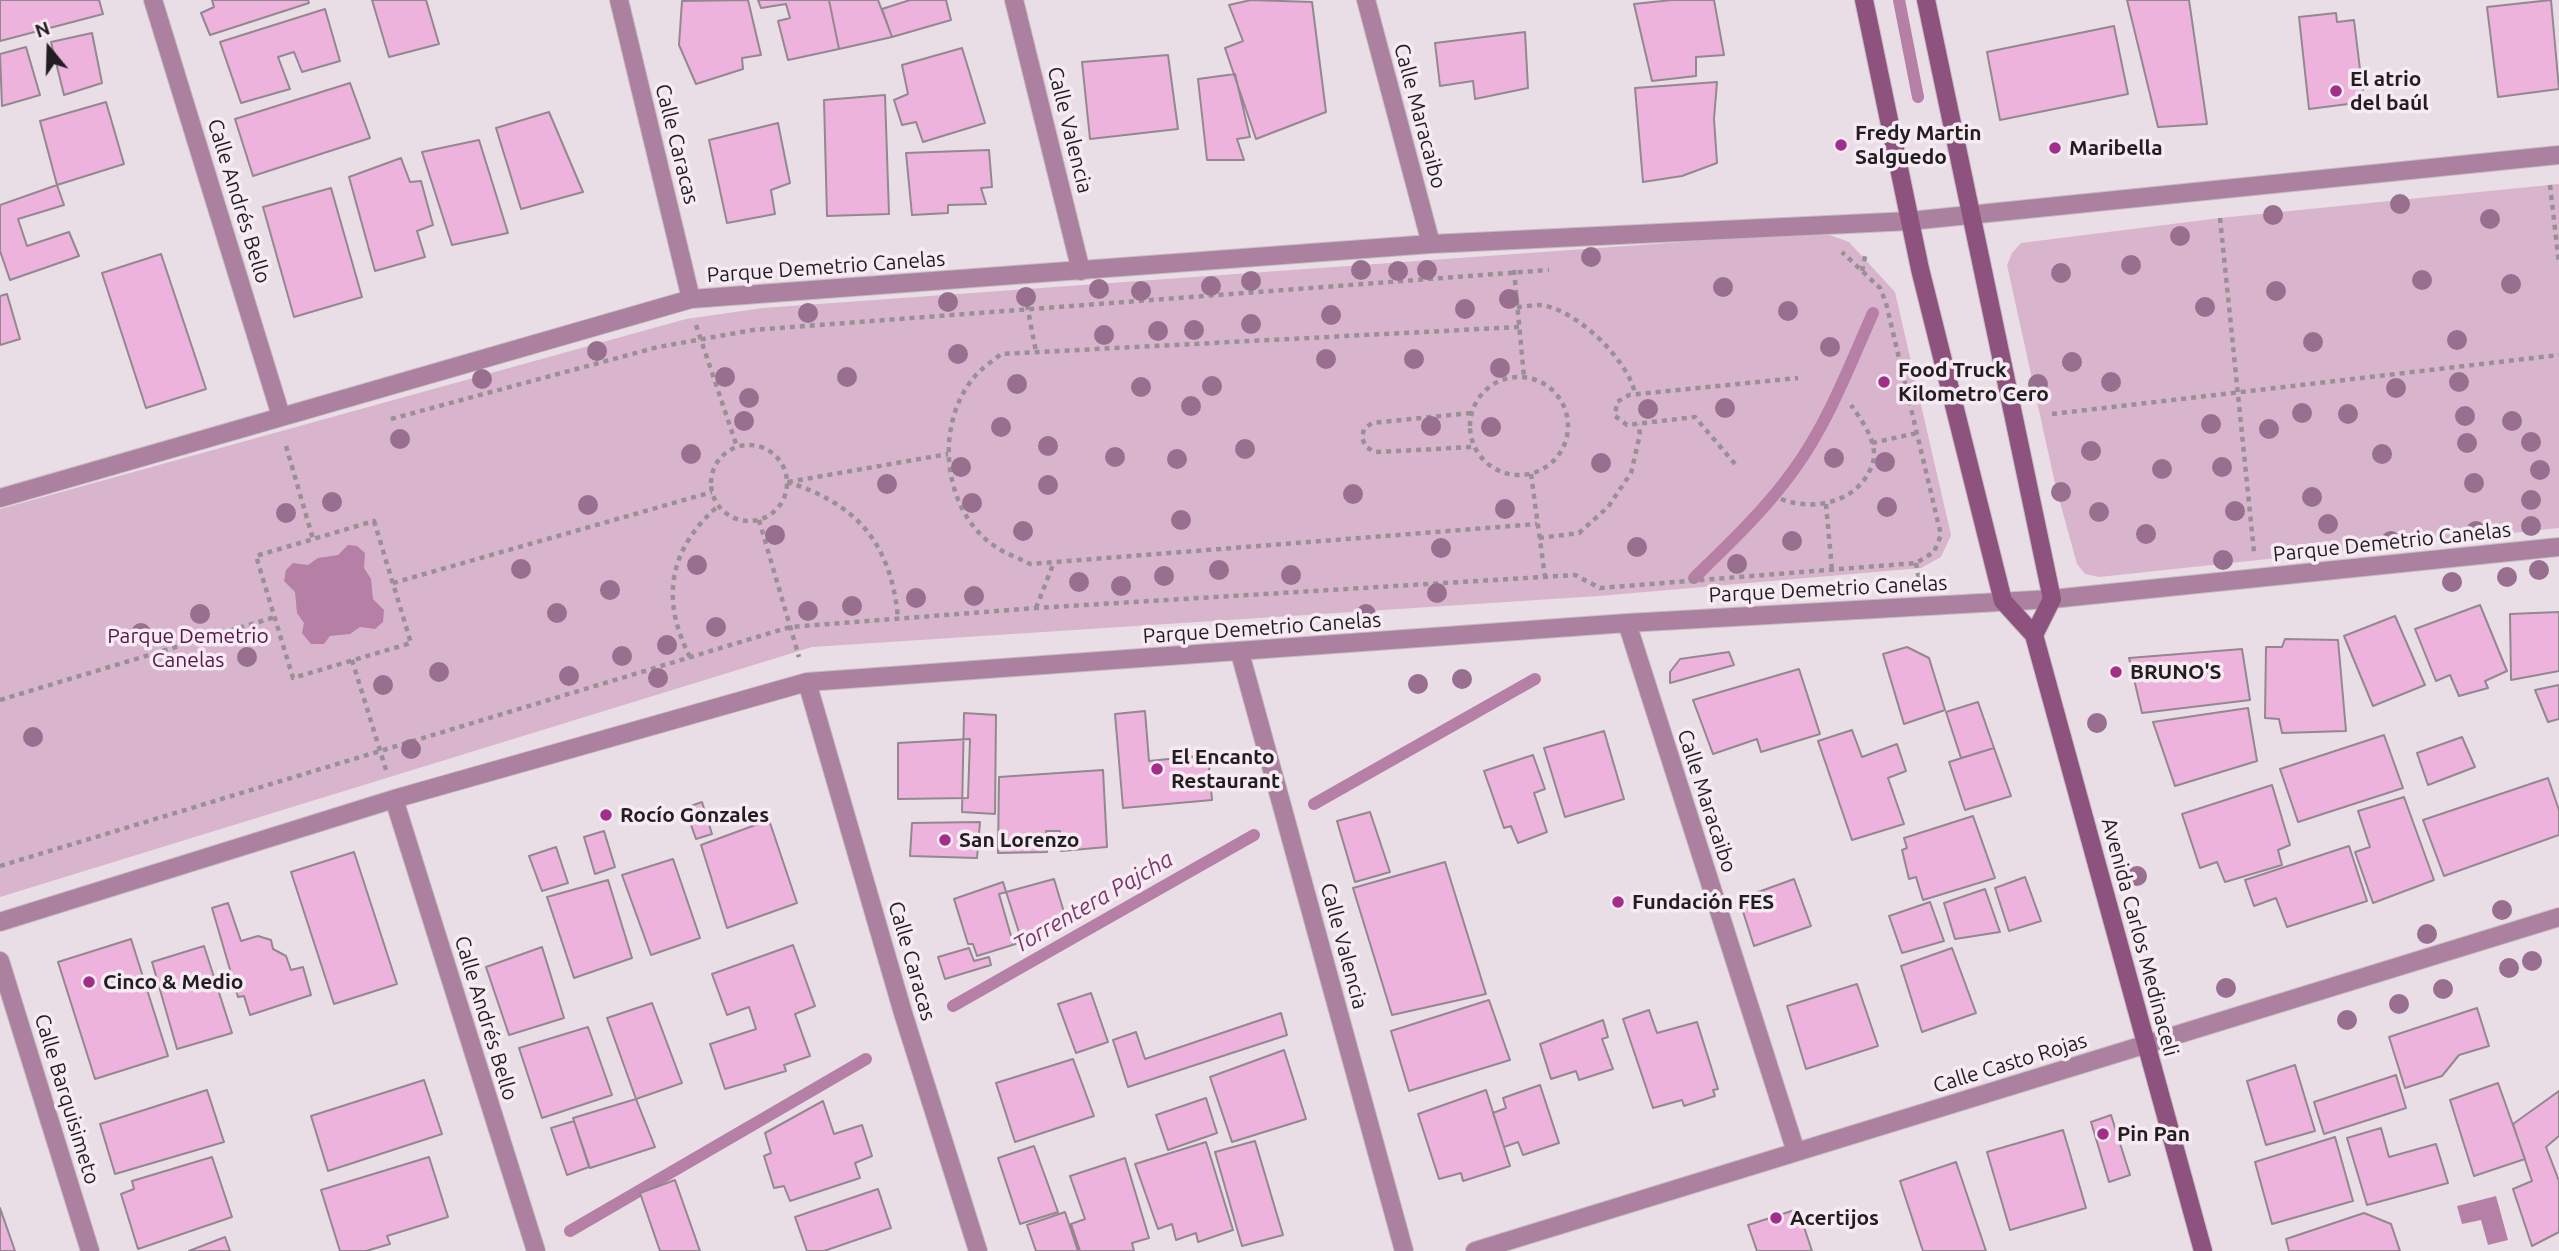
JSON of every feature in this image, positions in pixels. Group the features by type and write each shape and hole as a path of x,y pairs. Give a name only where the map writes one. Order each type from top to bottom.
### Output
{"main road":[{"name":"Avenida Carlos Medinaceli","path":"1864,0 1910,221 2003,601 2034,635 2203,1251"},
{"path":"1926,0 2052,599 2034,635"}],"street":[{"name":"Calle Andrés Bello","path":"153,0 281,416"},
{"name":"Calle Caracas","path":"619,0 691,299"},
{"name":"Calle Valencia","path":"1014,0 1081,271"},
{"name":"Calle Maracaibo","path":"1366,0 1432,244"},
{"name":"Parque Demetrio Canelas","path":"0,498 691,299 1432,244 1910,221 2559,155"},
{"name":"Parque Demetrio Canelas","path":"0,922 394,799 807,682 1240,653 1627,623 2052,599 2559,547"},
{"name":"Calle Maracaibo","path":"1627,623 1796,1152"},
{"name":"Calle Valencia","path":"1240,653 1404,1251"},
{"name":"Calle Caracas","path":"807,682 903,1013 978,1251"},
{"name":"Calle Andrés Bello","path":"394,799 536,1251"},
{"name":"Calle Casto Rojas","path":"1475,1251 2559,917"},
{"name":"Calle Barquisimeto","path":"0,961 90,1251"}],"path":[{"path":"2550,185 2559,264"},
{"path":"2220,218 2255,559"},
{"path":"0,866 790,627 1036,608 1575,575 1600,588 1916,563 1934,552 1941,535 1917,433 1880,288 1839,248"},
{"path":"379,422 658,347 753,330 1028,307 1556,270"},
{"path":"1514,273 1524,377"},
{"path":"691,299 698,340 737,447"},
{"path":"1517,307 1541,305 1588,328 1617,357 1635,394"},
{"path":"1028,307 1036,352"},
{"path":"1519,327 1001,354 975,376 956,411 948,454 954,490 967,520 995,547 1030,564 1537,524"},
{"path":"2052,414 2559,355"},
{"path":"1524,377 1551,389 1561,401 1568,430 1557,458 1531,474 1514,475 1497,471 1483,461 1473,447 1469,430 1471,413 1478,397 1491,386 1506,379 1524,377"},
{"path":"1735,464 1695,417 1638,424 1622,423 1614,411 1620,398 1635,394 1798,378"},
{"path":"1781,499 1800,507 1826,504 1846,495 1859,483 1873,464 1872,443 1851,405"},
{"path":"1471,413 1372,423 1364,429 1362,438 1366,447 1375,452 1473,447"},
{"path":"281,416 286,447 313,539"},
{"path":"1539,538 1579,533 1608,507 1631,473 1640,434 1638,424"},
{"path":"1872,443 1917,433"},
{"path":"276,449 300,443"},
{"path":"748,445 771,452 785,470 787,482 780,506 759,520 736,519 718,506 712,492 713,470 718,460 737,447 748,445"},
{"path":"787,482 948,454"},
{"path":"1531,474 1545,577"},
{"path":"787,482 837,503 858,520 875,541 888,565 898,618"},
{"path":"393,583 712,492"},
{"path":"1826,504 1832,570"},
{"path":"690,657 674,618 673,575 690,536 718,506"},
{"path":"759,520 807,682"},
{"path":"374,521 411,643 293,678 256,556 313,539 374,521"},
{"path":"1036,608 1054,562"},
{"path":"0,700 275,617"},
{"path":"352,660 394,799"}],"green space":[{"path":"2559,184 2559,528 2099,577 2085,574 2077,564 2056,488 2007,265 2012,253 2021,243 2220,218"},
{"name":"Parque Demetrio Canelas","path":"1821,232 1849,242 1895,292 1951,535 1941,557 1921,568 1599,596 812,647 0,897 0,509 686,319 763,308"}],"shaded area":[{"path":"348,545 357,546 365,553 364,568 371,579 373,599 384,610 383,622 375,629 360,627 350,634 330,636 324,644 311,644 302,633 304,623 297,613 295,592 284,581 286,570 293,563 308,565 318,558 338,555"},
{"path":"2496,1196 2508,1240 2488,1245 2481,1220 2462,1224 2457,1206"}],"building":[{"path":"0,0 99,0 103,14 0,41"},
{"path":"212,0 308,0 309,3 210,35 201,13 214,7"},
{"path":"372,0 426,0 439,44 389,57"},
{"path":"748,0 761,55 742,58 743,69 696,84 679,45 682,1"},
{"path":"758,0 829,0 839,49 788,60 778,21 790,18 786,4 761,8"},
{"path":"829,0 878,0 892,37 839,49"},
{"path":"910,0 946,0 951,20 892,37 882,9"},
{"path":"1251,0 1312,2 1326,112 1256,139 1225,48 1243,41 1229,5"},
{"path":"1714,0 1724,55 1696,57 1696,76 1652,81 1634,4"},
{"path":"2127,0 2189,0 2207,124 2158,127"},
{"path":"2551,0 2559,89 2498,97 2487,7"},
{"path":"325,9 340,61 302,72 294,52 278,57 290,89 241,103 220,42"},
{"path":"2336,13 2337,22 2354,20 2364,102 2309,109 2299,17"},
{"path":"2114,26 2128,94 2000,120 1987,52"},
{"path":"1525,32 1528,88 1475,99 1473,81 1440,86 1435,43"},
{"path":"92,33 102,83 64,95 51,42"},
{"path":"26,47 40,95 2,106 0,54"},
{"path":"962,48 985,123 923,142 916,122 902,125 894,100 908,94 902,65"},
{"path":"1168,55 1178,129 1090,139 1082,62"},
{"path":"1235,74 1250,137 1237,139 1244,160 1207,160 1198,79"},
{"path":"1717,82 1714,119 1717,163 1682,176 1643,182 1635,88"},
{"path":"350,83 370,138 253,176 235,119"},
{"path":"885,95 889,214 827,216 824,100"},
{"path":"106,102 124,164 57,185 40,121"},
{"path":"549,112 583,192 521,209 496,128"},
{"path":"778,123 790,183 771,190 775,214 727,223 709,140"},
{"path":"479,140 508,233 452,245 422,152"},
{"path":"989,150 992,187 981,188 986,204 948,205 948,213 912,215 906,153"},
{"path":"401,158 410,182 421,181 433,225 417,231 425,257 375,271 349,177"},
{"path":"57,185 64,205 18,219 27,246 69,232 79,256 10,280 0,251 0,205"},
{"path":"331,188 362,297 294,317 263,207"},
{"path":"161,254 206,389 146,408 102,273"},
{"path":"7,294 20,339 0,345 0,296"},
{"path":"2480,605 2507,671 2485,681 2488,688 2459,696 2450,675 2436,681 2415,629"},
{"path":"2559,612 2559,671 2511,680 2510,614"},
{"path":"2395,616 2425,685 2373,706 2344,636"},
{"path":"2285,639 2338,640 2346,731 2282,733 2279,719 2265,718 2266,647 2282,647"},
{"path":"1907,647 1929,658 1945,710 1904,724 1883,654"},
{"path":"2242,649 2250,700 2142,713 2129,658"},
{"path":"1729,652 1734,665 1670,683 1670,672 1680,659"},
{"path":"1799,669 1820,734 1761,752 1757,739 1713,754 1693,700"},
{"path":"2559,685 2559,719 2548,722 2535,690"},
{"path":"1978,702 1994,748 1961,758 1946,712"},
{"path":"2248,708 2257,761 2175,786 2153,722"},
{"path":"1145,711 1149,761 1208,755 1212,800 1123,808 1115,714"},
{"path":"964,713 996,715 995,814 962,812"},
{"path":"1852,730 1862,757 1897,744 1906,771 1888,778 1904,824 1852,840 1818,741"},
{"path":"1604,731 1624,799 1565,817 1544,748"},
{"path":"2384,735 2403,788 2298,822 2280,769"},
{"path":"2462,737 2475,767 2428,785 2417,753"},
{"path":"970,739 968,798 898,799 898,743"},
{"path":"1994,748 2011,796 1965,810 1949,762"},
{"path":"1533,755 1545,789 1534,793 1547,832 1518,843 1511,826 1504,828 1484,771"},
{"path":"1103,770 1107,847 1061,851 1060,831 1046,831 1047,852 998,853 999,777"},
{"path":"2548,778 2559,810 2559,835 2444,876 2423,820"},
{"path":"2272,785 2290,845 2278,850 2282,865 2225,882 2217,862 2200,868 2182,814"},
{"path":"2404,797 2434,880 2373,903 2355,852 2370,847 2358,811"},
{"path":"702,802 712,834 696,839 685,808"},
{"path":"1370,812 1390,872 1355,882 1337,821"},
{"path":"1973,816 1995,878 1923,900 1916,877 1909,879 1902,850 1907,848 1904,838"},
{"path":"769,820 797,903 727,928 701,845"},
{"name":"San Lorenzo","path":"980,822 977,858 910,856 912,823"},
{"path":"604,831 615,867 595,874 584,837"},
{"path":"2349,846 2367,901 2287,927 2276,898 2254,906 2245,880"},
{"path":"556,847 568,883 542,891 529,856"},
{"path":"354,852 397,984 334,1004 291,872"},
{"path":"673,859 700,938 651,955 622,875"},
{"path":"1445,862 1486,994 1392,1015 1353,888"},
{"path":"2025,877 2041,921 2009,931 1995,888"},
{"path":"1054,879 1066,919 1044,924 1045,932 1013,943 999,894"},
{"path":"1794,879 1811,926 1754,946 1739,899"},
{"path":"608,880 632,958 574,978 547,897"},
{"path":"1003,882 1022,942 977,956 973,944 968,944 954,899"},
{"path":"1985,889 2000,932 1955,939 1944,903"},
{"path":"1930,902 1944,941 1902,953 1889,916"},
{"path":"228,903 241,941 258,936 271,940 273,949 286,956 291,970 303,967 311,995 250,1015 244,996 238,997 212,908"},
{"path":"131,939 168,1056 95,1079 58,962"},
{"path":"793,945 815,1006 795,1014 810,1056 784,1065 786,1071 725,1089 710,1044 756,1029 749,1007 727,1015 712,974"},
{"path":"204,946 232,1033 177,1049 152,962"},
{"path":"542,947 564,1018 509,1035 486,967"},
{"path":"969,948 974,961 989,957 991,965 945,979 938,957"},
{"path":"1952,948 1976,1013 1922,1032 1901,966"},
{"path":"1857,984 1878,1046 1806,1069 1787,1006"},
{"path":"1091,993 1108,1042 1076,1053 1058,1004"},
{"path":"1489,1000 1510,1060 1409,1091 1391,1031"},
{"path":"652,1003 682,1083 636,1099 607,1018"},
{"path":"2477,1008 2489,1046 2459,1055 2442,1076 2405,1088 2389,1037"},
{"path":"1649,1010 1657,1033 1697,1022 1718,1089 1713,1090 1715,1096 1684,1106 1682,1100 1653,1108 1623,1019"},
{"path":"1281,1013 1287,1035 1128,1087 1113,1040 1136,1032 1145,1059"},
{"path":"1603,1020 1608,1037 1602,1039 1613,1069 1579,1080 1576,1071 1551,1079 1540,1044"},
{"path":"588,1027 612,1095 542,1118 519,1048"},
{"path":"1284,1050 1306,1119 1232,1142 1210,1077"},
{"path":"1073,1059 1094,1116 1015,1142 996,1083"},
{"path":"2295,1065 2315,1131 2266,1145 2247,1081"},
{"path":"2396,1075 2406,1108 2324,1134 2314,1102"},
{"path":"424,1080 442,1134 328,1171 311,1116"},
{"path":"2498,1083 2525,1159 2474,1176 2450,1100"},
{"path":"1540,1085 1559,1143 1523,1155 1518,1142 1504,1147 1493,1113 1506,1108 1503,1098"},
{"path":"207,1090 224,1142 115,1174 100,1124"},
{"path":"1486,1090 1510,1166 1463,1181 1461,1173 1439,1179 1418,1114"},
{"path":"2559,1091 2559,1136 2546,1147 2559,1181 2559,1232 2532,1246 2513,1189 2532,1181 2513,1124"},
{"path":"1206,1098 1217,1133 1168,1150 1156,1115"},
{"path":"636,1099 655,1147 590,1168 573,1118"},
{"path":"823,1101 834,1134 862,1125 872,1156 855,1163 860,1178 790,1201 784,1186 774,1188 764,1156 771,1153 765,1133"},
{"path":"2111,1115 2130,1175 2109,1182 2091,1122"},
{"path":"574,1121 589,1167 567,1175 551,1128"},
{"path":"2381,1128 2389,1157 2436,1144 2448,1183 2367,1205 2347,1138"},
{"path":"2063,1130 2086,1208 2010,1230 1987,1152"},
{"path":"2335,1137 2353,1201 2272,1224 2255,1162"},
{"path":"1255,1141 1283,1235 1242,1246 1215,1152"},
{"path":"1206,1142 1233,1230 1198,1242 1196,1233 1176,1240 1172,1224 1158,1229 1135,1164"},
{"path":"1034,1146 1058,1212 1020,1224 998,1158"},
{"path":"212,1157 232,1217 138,1249 121,1194 134,1189 132,1181"},
{"path":"429,1157 448,1217 387,1236 390,1244 366,1251 340,1251 321,1190"},
{"path":"1125,1158 1149,1238 1132,1243 1134,1251 1080,1251 1071,1224 1085,1219 1070,1176"},
{"path":"1956,1162 1986,1251 1923,1251 1900,1181"},
{"path":"675,1180 700,1251 660,1251 640,1193"},
{"path":"878,1189 891,1228 824,1251 807,1251 795,1217"},
{"path":"0,1208 15,1251 0,1251"},
{"path":"1798,1209 1812,1251 1757,1251 1748,1225"},
{"path":"1065,1212 1078,1251 1036,1251 1027,1225"},
{"path":"2364,1213 2391,1224 2400,1251 2289,1251 2286,1239"},
{"path":"225,1237 230,1251 189,1251"}],"waterway":[{"name":"Torrentera Pajcha","path":"1899,0 1918,97"},
{"name":"Torrentera Pajcha","path":"1694,578 1758,513 1806,453 1837,394 1873,313"},
{"name":"Torrentera Pajcha","path":"1314,804 1535,679"},
{"name":"Torrentera Pajcha","path":"953,1006 1254,835"},
{"name":"Torrentera Pajcha","path":"570,1231 866,1059"}],"place":[{"name":"El atrio del baúl","path":"2336,91"},
{"name":"Fredy Martin Salguedo","path":"1841,145"},
{"name":"Maribella","path":"2055,148"},
{"name":"Food Truck Kilometro Cero","path":"1884,382"},
{"name":"BRUNO'S","path":"2116,672"},
{"name":"El Encanto Restaurant","path":"1157,769"},
{"name":"Rocío Gonzales","path":"606,815"},
{"name":"San Lorenzo","path":"945,840"},
{"name":"Fundación FES","path":"1618,902"},
{"name":"Cinco & Medio","path":"89,982"},
{"name":"Pin Pan","path":"2103,1134"},
{"name":"Acertijos","path":"1776,1218"}]}
